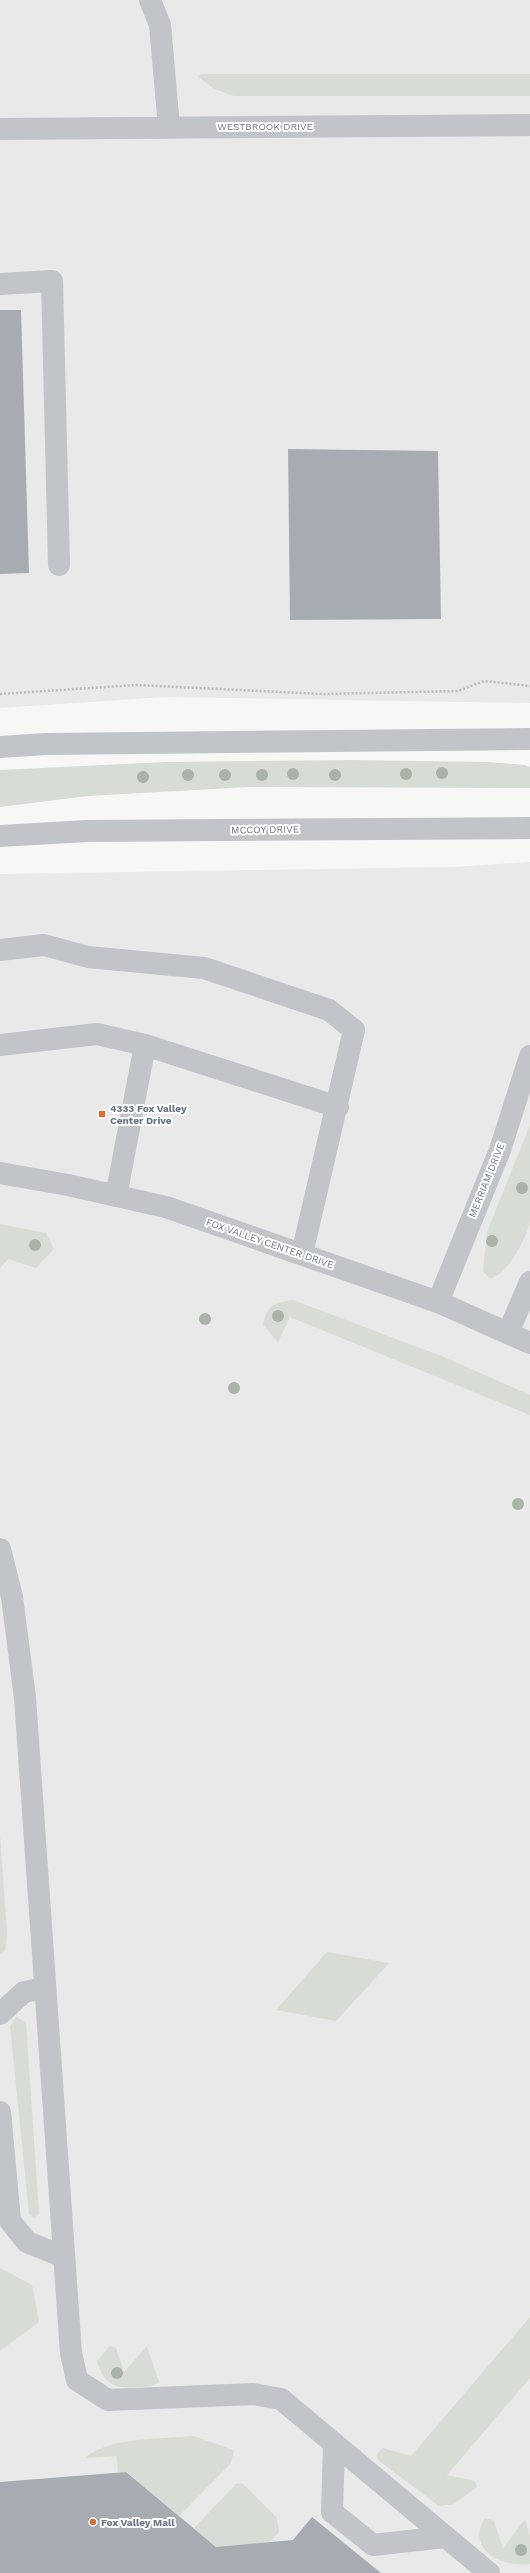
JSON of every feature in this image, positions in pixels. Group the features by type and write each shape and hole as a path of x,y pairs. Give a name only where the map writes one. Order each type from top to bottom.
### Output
{"street":[{"path":"150,0 160,25 169,126"},
{"name":"WESTBROOK DRIVE","path":"0,129 169,126 530,125"},
{"path":"0,284 52,281 59,565"},
{"path":"0,747 46,744 530,739"},
{"name":"MCCOY DRIVE","path":"0,836 87,831 530,828"},
{"path":"0,950 44,945 88,957 204,968 329,1010 354,1030 338,1107 302,1254"},
{"path":"0,1045 97,1034 145,1045 338,1107"},
{"path":"116,1196 145,1045"},
{"name":"MERRIAM DRIVE","path":"438,1302 500,1150 530,1056"},
{"name":"FOX VALLEY CENTER DRIVE","path":"0,1174 68,1185 166,1207 438,1302 530,1343"},
{"path":"508,1333 530,1282"},
{"path":"0,1550 12,1598 25,1698 71,2353 77,2380 108,2400 253,2394 281,2399 489,2573"},
{"path":"0,2014 24,1992 45,1988"},
{"path":"0,2112 10,2221 26,2242 64,2256"},
{"path":"334,2444 332,2512 373,2545 445,2537"}],"path":[{"path":"0,694 136,685 323,694 458,691 484,681 530,686"}],"shaded area":[{"path":"0,0 530,0 530,703 165,697 0,708"},
{"path":"204,74 530,74 530,96 234,96 214,89 197,76"},
{"path":"350,760 489,762 525,765 530,767 530,788 249,787 88,796 0,807 0,770 165,762"},
{"name":"Fox Valley Mall","path":"530,862 530,2573 0,2573 0,874 454,867"},
{"path":"530,1125 530,1221 521,1246 509,1264 496,1276 489,1278 483,1271 487,1232"},
{"path":"0,1224 46,1233 54,1249 36,1268 8,1259 0,1268"},
{"path":"293,1300 444,1357 530,1395 530,1415 290,1317 278,1342 263,1325 265,1318 272,1306 280,1302"},
{"path":"0,1835 7,1933 5,1951 0,1954"},
{"path":"327,1952 389,1963 336,2021 276,2010"},
{"path":"16,2017 26,2022 39,2214 34,2219 29,2214 10,2026"},
{"path":"0,2268 32,2285 39,2322 0,2351"},
{"path":"530,2317 530,2378 447,2475 475,2481 477,2487 454,2504 439,2506 378,2460 377,2454 383,2448 411,2456"},
{"path":"110,2346 116,2348 124,2372 147,2346 159,2382 149,2386 130,2387 112,2384 103,2375 97,2361"},
{"path":"193,2436 234,2450 231,2463 179,2516 127,2472 118,2472 117,2456 85,2458 95,2451 107,2446 121,2443 136,2440"},
{"path":"242,2483 277,2518 279,2532 270,2542 216,2547 194,2528 236,2484"},
{"path":"485,2518 494,2521 503,2549 525,2519 530,2537 530,2564 509,2563 499,2560 483,2548 480,2539 480,2529"}],"building":[{"path":"0,310 21,310 29,573 0,574"},
{"path":"288,449 438,451 441,619 290,620"},
{"name":"Fox Valley Mall","path":"126,2472 216,2547 293,2540 312,2517 381,2573 0,2573 0,2482"}],"place":[{"name":"4333 Fox Valley Center Drive","path":"102,1114"},
{"name":"Fox Valley Mall","path":"93,2522"}]}
